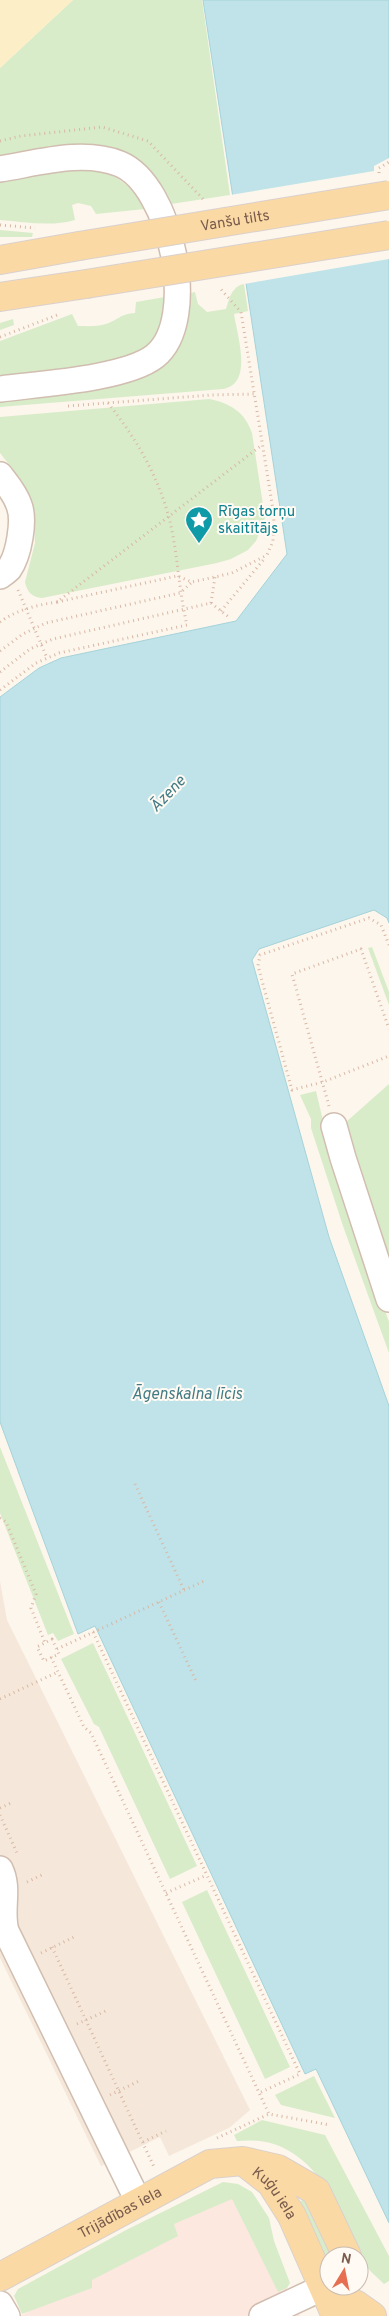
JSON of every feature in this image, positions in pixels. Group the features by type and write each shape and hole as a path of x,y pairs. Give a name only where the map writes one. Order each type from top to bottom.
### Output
{"main road":[{"name":"Vanšu tilts","path":"68,248 389,195"},
{"path":"0,307 61,301 86,284 389,235"},
{"path":"0,249 68,248"},
{"path":"0,260 68,248"},
{"path":"0,297 61,301"},
{"name":"Trijādības iela","path":"0,2277 164,2187 210,2164 243,2161"},
{"name":"Kuģu iela","path":"243,2161 278,2170 316,2191 342,2246"},
{"name":"Kuģu iela","path":"243,2161 271,2184 292,2216 319,2281"},
{"name":"Kuģu iela","path":"326,2296 336,2316"},
{"path":"365,2296 373,2316"},
{"path":"345,2316 345,2308 355,2304 373,2316"}],"street":[{"path":"0,169 67,158 91,158 122,165 135,174 148,189 160,210 175,266 177,292 176,312 170,337 164,347 154,357 140,365 128,370 101,376 0,389"},
{"path":"0,475 20,506 21,519 19,544 9,569 0,576"},
{"path":"334,1126 389,1299"},
{"path":"0,1869 5,1882 3,1923 138,2201"},
{"path":"262,2316 319,2289"},
{"path":"0,2304 8,2316"}],"path":[{"path":"218,287 241,312 274,516 273,541 267,555 222,611"},
{"path":"0,336 61,301"},
{"path":"59,407 254,394"},
{"path":"0,690 36,663 59,653 187,625 177,576 168,515 146,458 129,430 108,403"},
{"path":"57,602 262,444"},
{"path":"0,651 23,634 46,624 180,593 192,582 232,573 267,555"},
{"path":"0,622 9,615 40,605 177,576 192,582"},
{"path":"211,603 215,577"},
{"path":"211,603 230,618"},
{"path":"0,672 30,649 53,639 211,603"},
{"path":"29,616 48,658"},
{"path":"389,945 381,925 368,918 260,955 258,966 292,1090 323,1082 389,1056"},
{"path":"334,1126 292,974 361,949 389,1029"},
{"path":"135,1484 184,1590"},
{"path":"0,1518 6,1522 36,1594 30,1608 45,1643"},
{"path":"57,1649 204,1581"},
{"path":"158,1602 196,1681"},
{"path":"93,1632 300,2074 259,2093"},
{"path":"52,1639 57,1649 59,1654 44,1661 37,1647 52,1639"},
{"path":"51,1657 84,1727 91,1733 269,2114"},
{"path":"0,1699 58,1672"},
{"path":"0,1808 11,1803"},
{"path":"166,1894 207,1874"},
{"path":"21,1962 74,1937"},
{"path":"52,1947 164,2187"},
{"path":"57,2034 108,2010"},
{"path":"91,2104 141,2080"},
{"path":"143,2142 166,2131"}],"shaded area":[{"path":"0,1581 7,1620 250,2110 229,2128 169,2156 160,2137 101,2166 0,1958"},
{"path":"240,2188 300,2316 20,2316 33,2309 23,2290"}],"green space":[{"path":"73,0 202,0 230,195 171,204 165,191 147,168 122,152 0,158 0,68"},
{"path":"94,170 118,179 130,189 145,209 96,214 91,206 78,203 72,205 75,220 66,222 38,223 0,220 0,180 59,171"},
{"path":"0,230 33,233 32,237 0,237"},
{"path":"244,284 248,311 234,314 240,346 241,369 238,378 232,385 223,389 0,407 0,398 121,383 150,374 173,356 182,342 187,325 187,294 195,292 198,304 207,312 226,309 234,290"},
{"path":"165,297 163,316 156,334 149,344 137,352 121,359 101,364 56,372 0,378 0,341 72,314 78,326 106,324 122,316 135,313 136,302"},
{"path":"13,319 14,325 0,330 0,323"},
{"path":"209,399 224,403 236,410 245,419 252,433 265,518 256,541 248,550 231,559 217,563 42,598 31,593 27,589 25,582 35,543 33,508 22,481 0,453 0,417"},
{"path":"372,947 389,992 389,1005 368,948"},
{"path":"389,1084 389,1263 343,1133 345,1123"},
{"path":"316,1091 328,1142 354,1225 389,1322 389,1353 343,1226 311,1128 311,1119 300,1095"},
{"path":"0,1447 74,1634 58,1641 53,1633 48,1635 0,1513"},
{"path":"93,1643 197,1866 170,1879 99,1727 94,1724 61,1659"},
{"path":"207,1890 290,2067 265,2079 182,1902"},
{"path":"314,2076 335,2118 281,2105 275,2095"},
{"path":"262,2120 325,2135 389,2256 389,2281 384,2284 369,2270 369,2246 354,2246 326,2189 307,2164 294,2154 274,2144 253,2140 237,2141 234,2135"},
{"path":"223,2182 238,2184 252,2192 269,2218 274,2241 290,2283 287,2288 278,2292 232,2199 174,2224 178,2236 92,2280 92,2288 22,2314 14,2296 18,2289 126,2230"},
{"path":"305,2199 326,2246 319,2246 319,2251 298,2202"}],"sand":[{"path":"0,0 73,0 0,68"}],"water":[{"name":"Āgenskalna līcis","path":"203,0 389,0 389,923 387,918 374,910 259,949 252,960 329,1237 389,1406 389,2223 316,2069 305,2074 95,1626 78,1634 0,1422 0,697 39,668 61,658 236,621 287,554"}],"pier":[{"path":"389,158 389,259 244,284 230,195 374,171 374,166"}],"place":[{"name":"Rīgas torņu skaitītājs","path":"199,544"}],"water label":[{"name":"Āzene","path":"167,793"}]}
